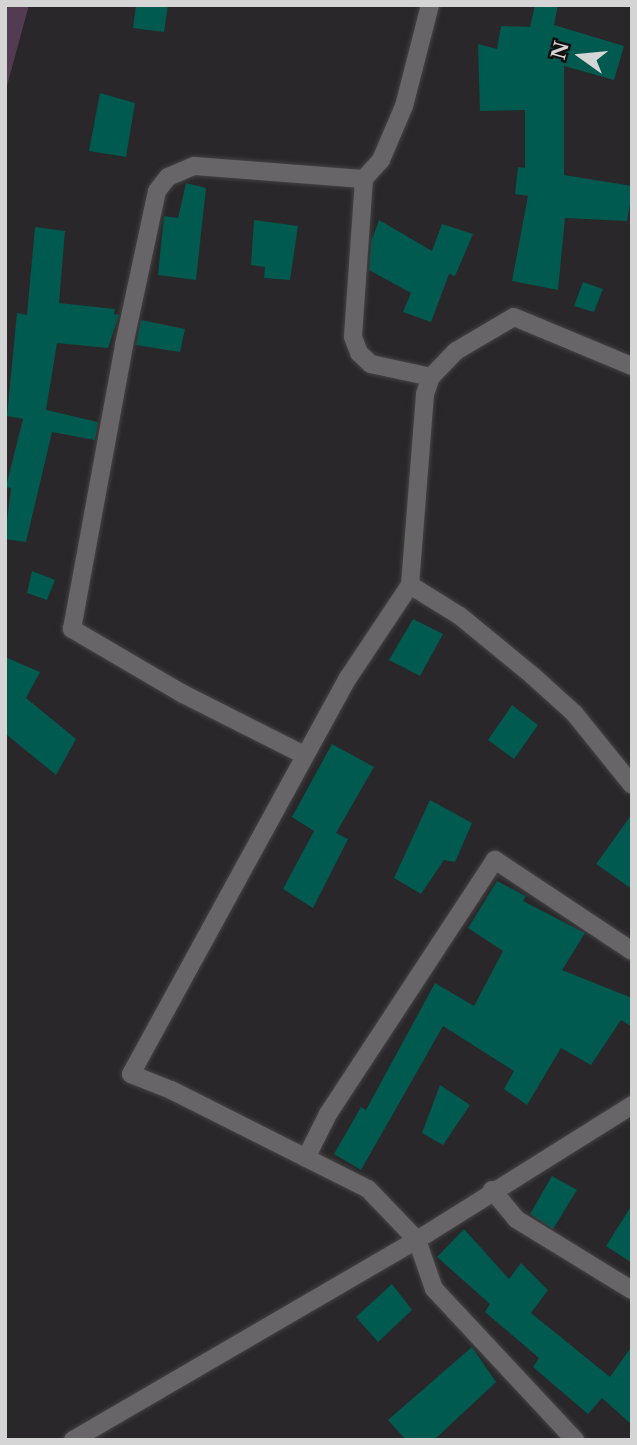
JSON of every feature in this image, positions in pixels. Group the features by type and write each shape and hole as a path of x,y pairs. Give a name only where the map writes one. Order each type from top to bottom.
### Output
{"street":[{"path":"430,5 404,106 381,160 365,179 353,337 359,354 371,364 431,377"},
{"path":"304,755 183,694 72,629 124,345 157,191 168,177 194,166 365,179"},
{"path":"575,1440 434,1289 417,1240 368,1189 131,1074 348,677 410,585 425,394 431,377 456,351 514,317 632,366"},
{"path":"410,585 460,616 533,676 574,713 632,785"},
{"path":"306,1158 328,1114 495,860 632,951"},
{"path":"74,1440 417,1240 492,1190 632,1105"},
{"path":"492,1190 516,1219 632,1290"}],"shaded area":[{"path":"5,5 29,5 5,93"}],"building":[{"path":"136,5 168,5 164,32 133,28"},
{"path":"535,5 558,5 554,25 624,46 614,80 564,66 564,175 632,186 632,193 627,221 565,218 558,290 512,281 528,196 515,194 518,167 525,168 525,110 480,111 478,44 497,49 501,26 530,27"},
{"path":"100,93 135,103 126,157 89,151"},
{"path":"186,183 206,188 196,280 158,275 164,216 178,218"},
{"path":"254,220 298,226 290,280 264,278 265,267 251,265"},
{"path":"379,220 432,251 442,224 473,234 455,276 449,274 431,322 403,312 411,293 369,270 371,242"},
{"path":"35,227 65,231 59,303 115,309 114,314 119,315 108,348 57,343 46,410 98,422 95,440 52,432 26,542 5,539 11,488 6,487 23,419 7,416 17,313 27,315"},
{"path":"583,282 603,289 594,312 574,306"},
{"path":"141,320 185,329 180,352 136,345"},
{"path":"32,571 55,580 47,600 27,593"},
{"path":"413,619 443,634 420,676 389,660"},
{"path":"5,657 40,672 26,698 76,739 56,775 7,735 5,738"},
{"path":"512,705 538,725 514,759 488,740"},
{"path":"332,744 374,767 336,833 348,839 313,908 283,889 314,831 292,817"},
{"path":"430,800 472,823 455,862 444,860 421,894 394,878"},
{"path":"632,814 632,889 596,864"},
{"path":"497,881 526,896 523,901 585,933 562,970 632,998 632,1027 621,1020 591,1065 561,1048 527,1105 504,1089 514,1071 443,1026 361,1170 334,1154 361,1107 366,1110 435,983 474,1006 503,951 468,928"},
{"path":"440,1085 470,1105 443,1145 422,1133"},
{"path":"552,1176 577,1190 553,1229 530,1214"},
{"path":"632,1205 632,1263 606,1246"},
{"path":"464,1229 509,1279 521,1263 548,1290 531,1313 610,1377 632,1346 632,1425 602,1398 588,1414 533,1367 539,1358 485,1312 490,1304 437,1257"},
{"path":"392,1284 412,1310 378,1342 356,1317"},
{"path":"472,1347 496,1382 434,1440 406,1440 388,1420"}]}
